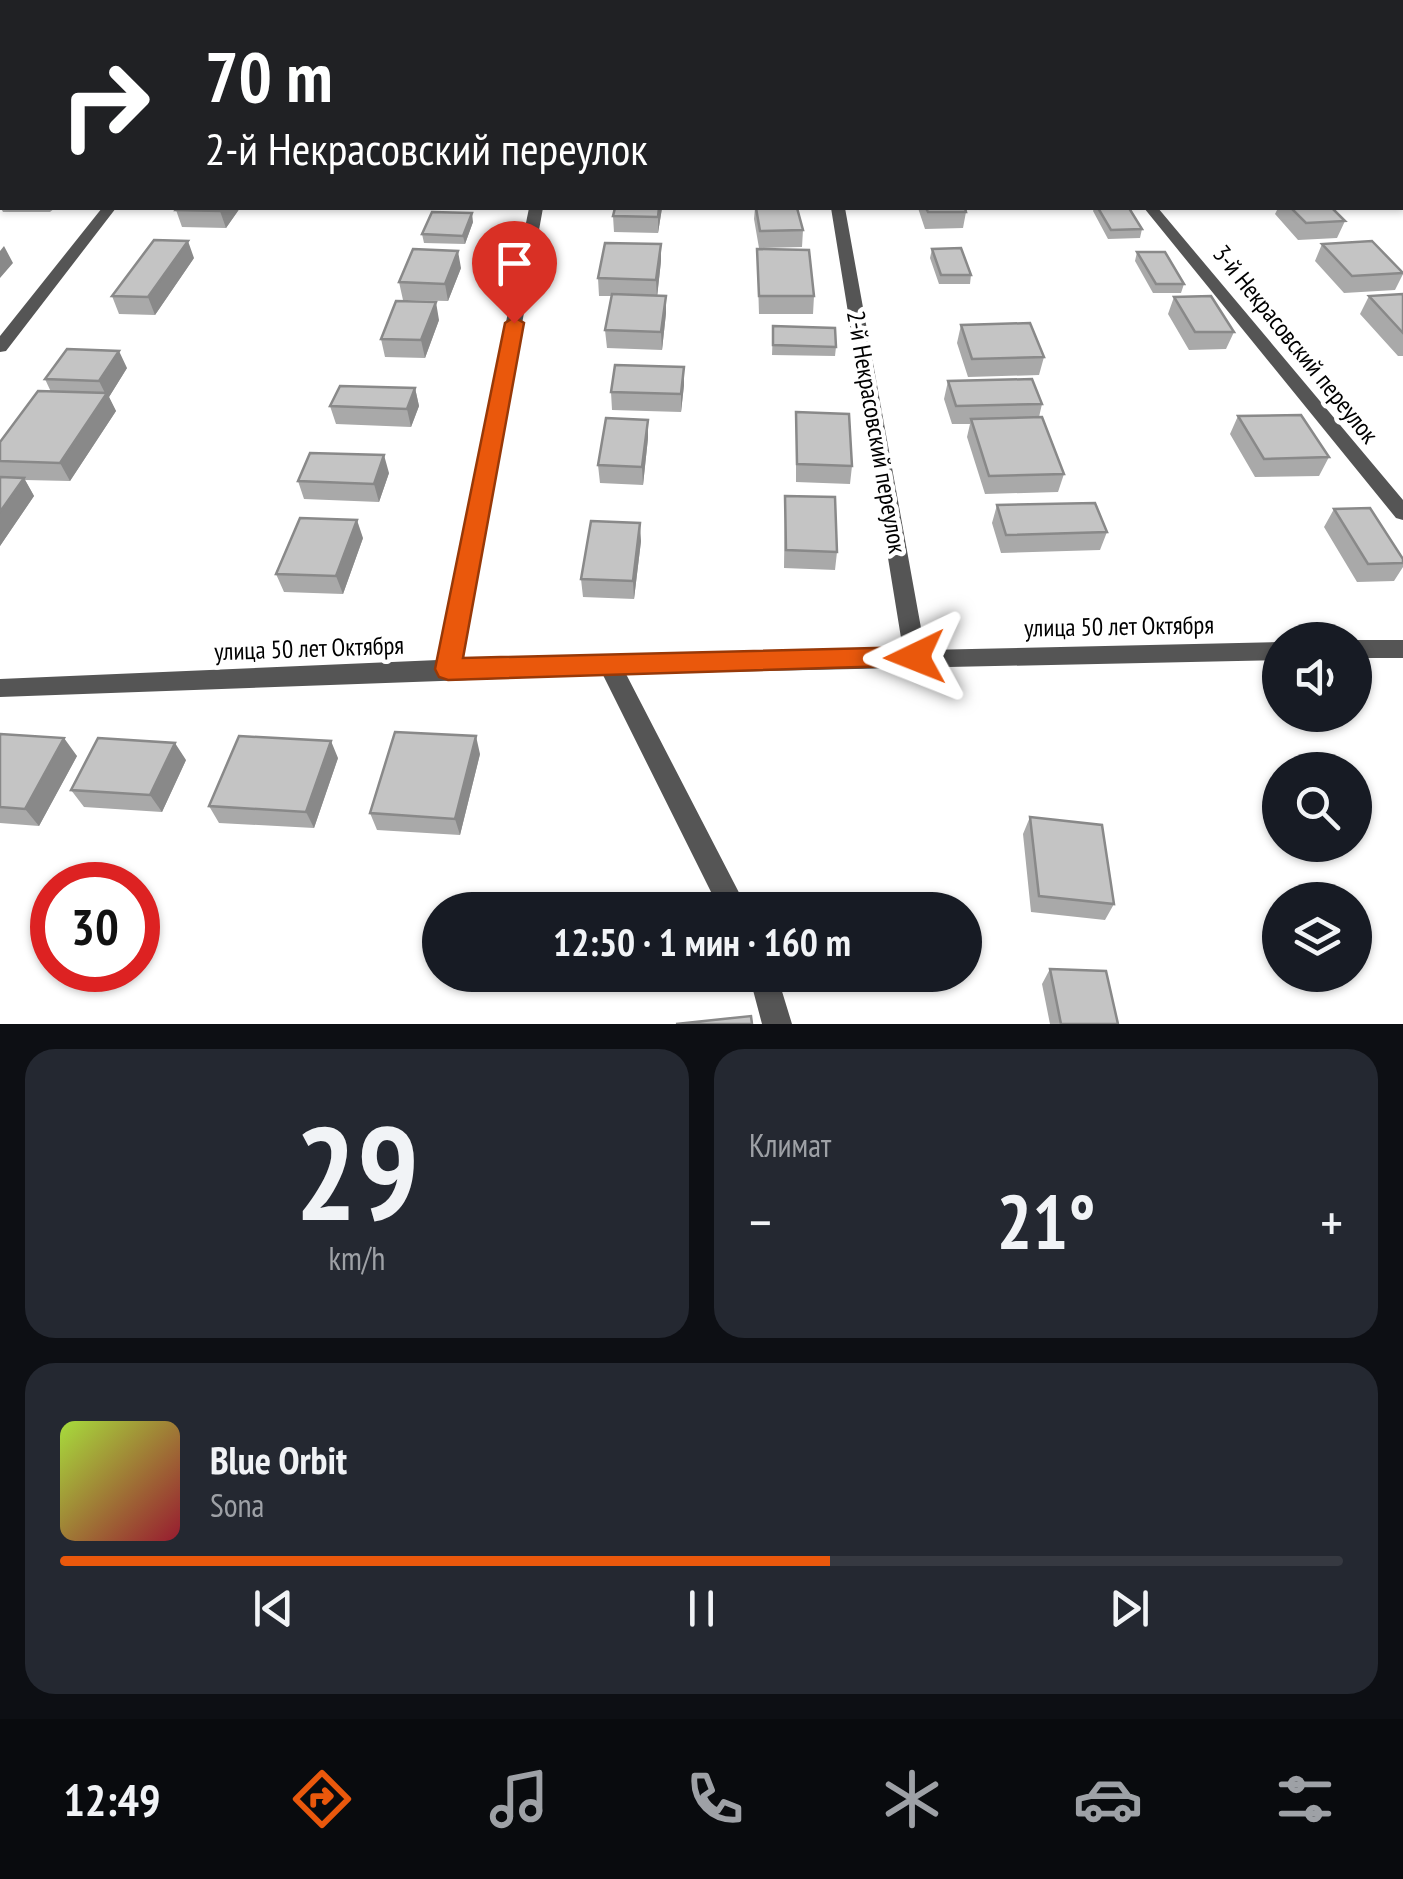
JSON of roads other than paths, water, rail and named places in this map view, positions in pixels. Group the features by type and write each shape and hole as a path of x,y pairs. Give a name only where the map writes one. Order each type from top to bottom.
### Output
{"street":[{"path":"0,347 107,210"},
{"path":"448,669 536,210"},
{"name":"2-й Некрасовский переулок","path":"838,210 915,657"},
{"name":"3-й Некрасовский переулок","path":"1153,210 1403,513"},
{"path":"1372,650 1403,649"},
{"name":"улица 50 лет Октября","path":"0,688 448,669 1262,651"},
{"path":"610,666 725,892"},
{"path":"768,992 778,1024"}]}
